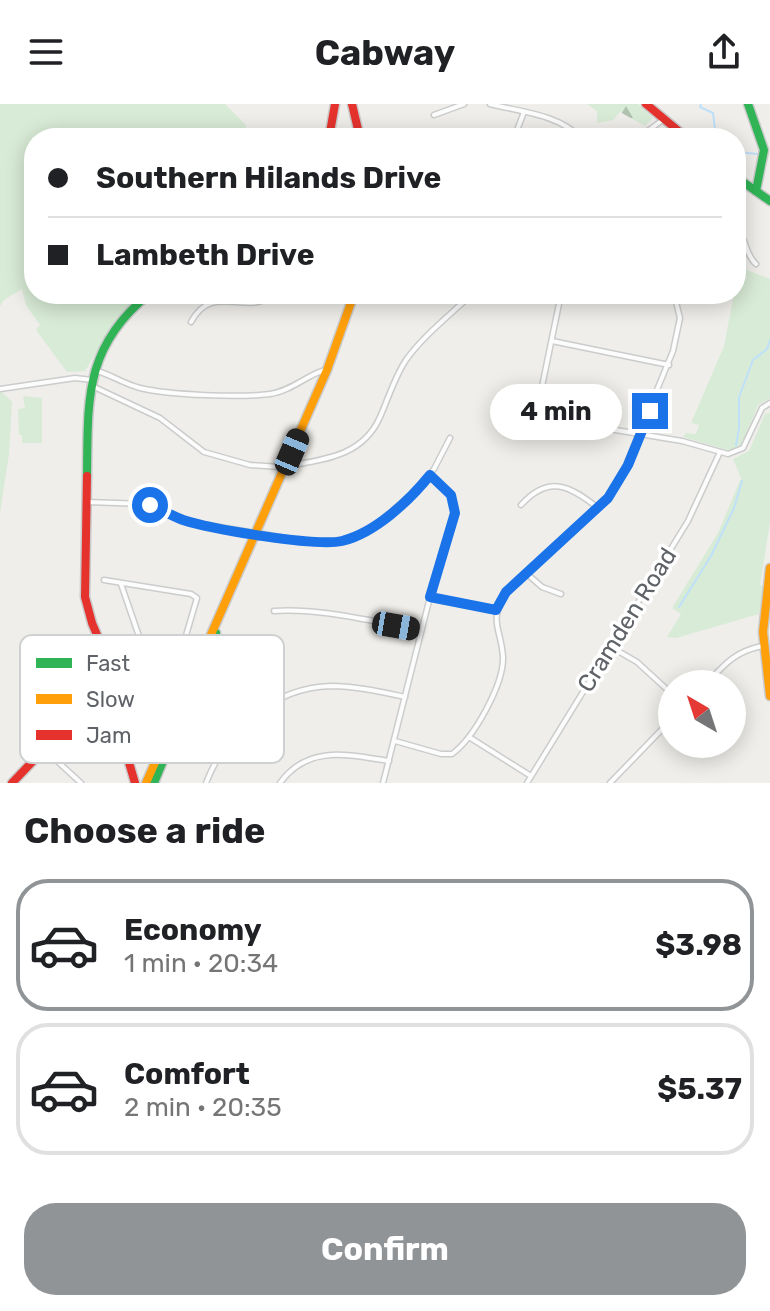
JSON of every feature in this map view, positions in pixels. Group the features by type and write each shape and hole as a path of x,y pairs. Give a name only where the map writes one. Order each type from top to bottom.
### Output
{"main road":[{"path":"331,128 335,104"},
{"path":"352,104 358,128"},
{"path":"646,104 675,128"},
{"path":"748,104 767,151 756,191"},
{"path":"746,184 770,201"},
{"path":"96,635 85,597 91,383 116,325 135,304"},
{"path":"211,635 327,370 350,304"},
{"path":"770,568 762,616 762,646 770,696"},
{"path":"215,635 217,626"},
{"path":"12,783 31,763"},
{"path":"129,763 135,783"},
{"path":"146,783 155,763"},
{"path":"154,783 162,763"}],"street":[{"path":"434,115 464,104"},
{"path":"490,104 556,120 569,128"},
{"path":"518,128 524,112"},
{"path":"652,128 664,119"},
{"path":"746,243 750,259 756,264"},
{"path":"191,322 199,311 211,304"},
{"path":"0,389 75,378 160,418 204,452 259,467 293,465 336,456 365,440 378,422 393,383 409,355 462,304"},
{"path":"559,304 538,406 541,414 549,419 682,441 734,453 743,448 762,408 770,403"},
{"path":"395,741 441,754 452,754 469,737 499,684 503,655 496,610 506,592 598,508 619,482 669,365 680,318 679,304"},
{"path":"552,341 669,365"},
{"path":"94,370 133,386 155,391 252,395 280,392 300,384 317,372 327,370"},
{"path":"86,502 145,504 189,522 317,543 348,539 375,526 414,492 430,475 450,438"},
{"name":"Cramden Road","path":"527,783 688,521 720,452"},
{"path":"383,783 421,630 455,513 451,495 430,475"},
{"path":"521,505 538,489 564,486 577,491 598,508"},
{"path":"526,573 542,587 561,594"},
{"path":"104,580 191,594 197,598 186,635"},
{"path":"121,584 139,635"},
{"path":"430,597 496,610"},
{"path":"274,611 297,610 421,630"},
{"path":"720,670 743,650 762,646"},
{"path":"611,647 637,662 658,681"},
{"path":"284,697 310,688 332,686 405,697"},
{"path":"613,782 658,734"},
{"path":"469,737 531,776"},
{"path":"280,783 298,765 321,755 336,753 389,761"},
{"path":"59,763 81,783"},
{"path":"206,783 217,763"}],"green space":[{"path":"0,104 225,104 246,125 246,128 24,128 24,297 22,289 0,306"},
{"path":"587,104 638,104 653,118 645,126 620,112 613,120 597,123 597,111"},
{"path":"746,266 747,270 770,279 770,398 758,405 743,442 736,449 727,450 683,437 686,433 696,434 699,425 691,423 724,346 732,304 746,304"},
{"path":"132,304 117,318 85,371 67,372 36,330 40,325 26,305"},
{"path":"0,390 12,402 9,454 0,513"},
{"path":"23,396 42,398 42,443 22,443 18,409 25,408"},
{"path":"770,413 770,522 760,585 763,587 759,614 676,638 667,637 681,614 672,608 718,533 741,478 733,459 749,451 765,414"}],"waterway":[{"path":"701,104 700,107 713,113 715,128"},
{"path":"746,153 758,154"},
{"path":"736,445 739,397 753,360 767,349 770,340"},
{"path":"679,607 711,556 734,508 742,481"}],"traffic: fast":[{"path":"748,104 764,150 756,191"},
{"path":"746,184 770,201"},
{"path":"87,476 88,423 94,376 112,334 138,304"},
{"path":"154,783 162,763"}],"traffic: slow":[{"path":"211,635 327,370 350,304"},
{"path":"770,568 763,632 770,696"},
{"path":"146,783 155,763"}],"traffic: jam":[{"path":"331,128 335,104"},
{"path":"352,104 358,128"},
{"path":"646,104 675,128"},
{"path":"87,476 85,597 97,635"},
{"path":"12,783 31,763"},
{"path":"129,763 135,783"}],"route":[{"path":"150,505 196,523 310,542 337,542 371,529 430,475 451,495 455,513 430,597 496,610 506,592 608,498 628,465 650,411"}]}
